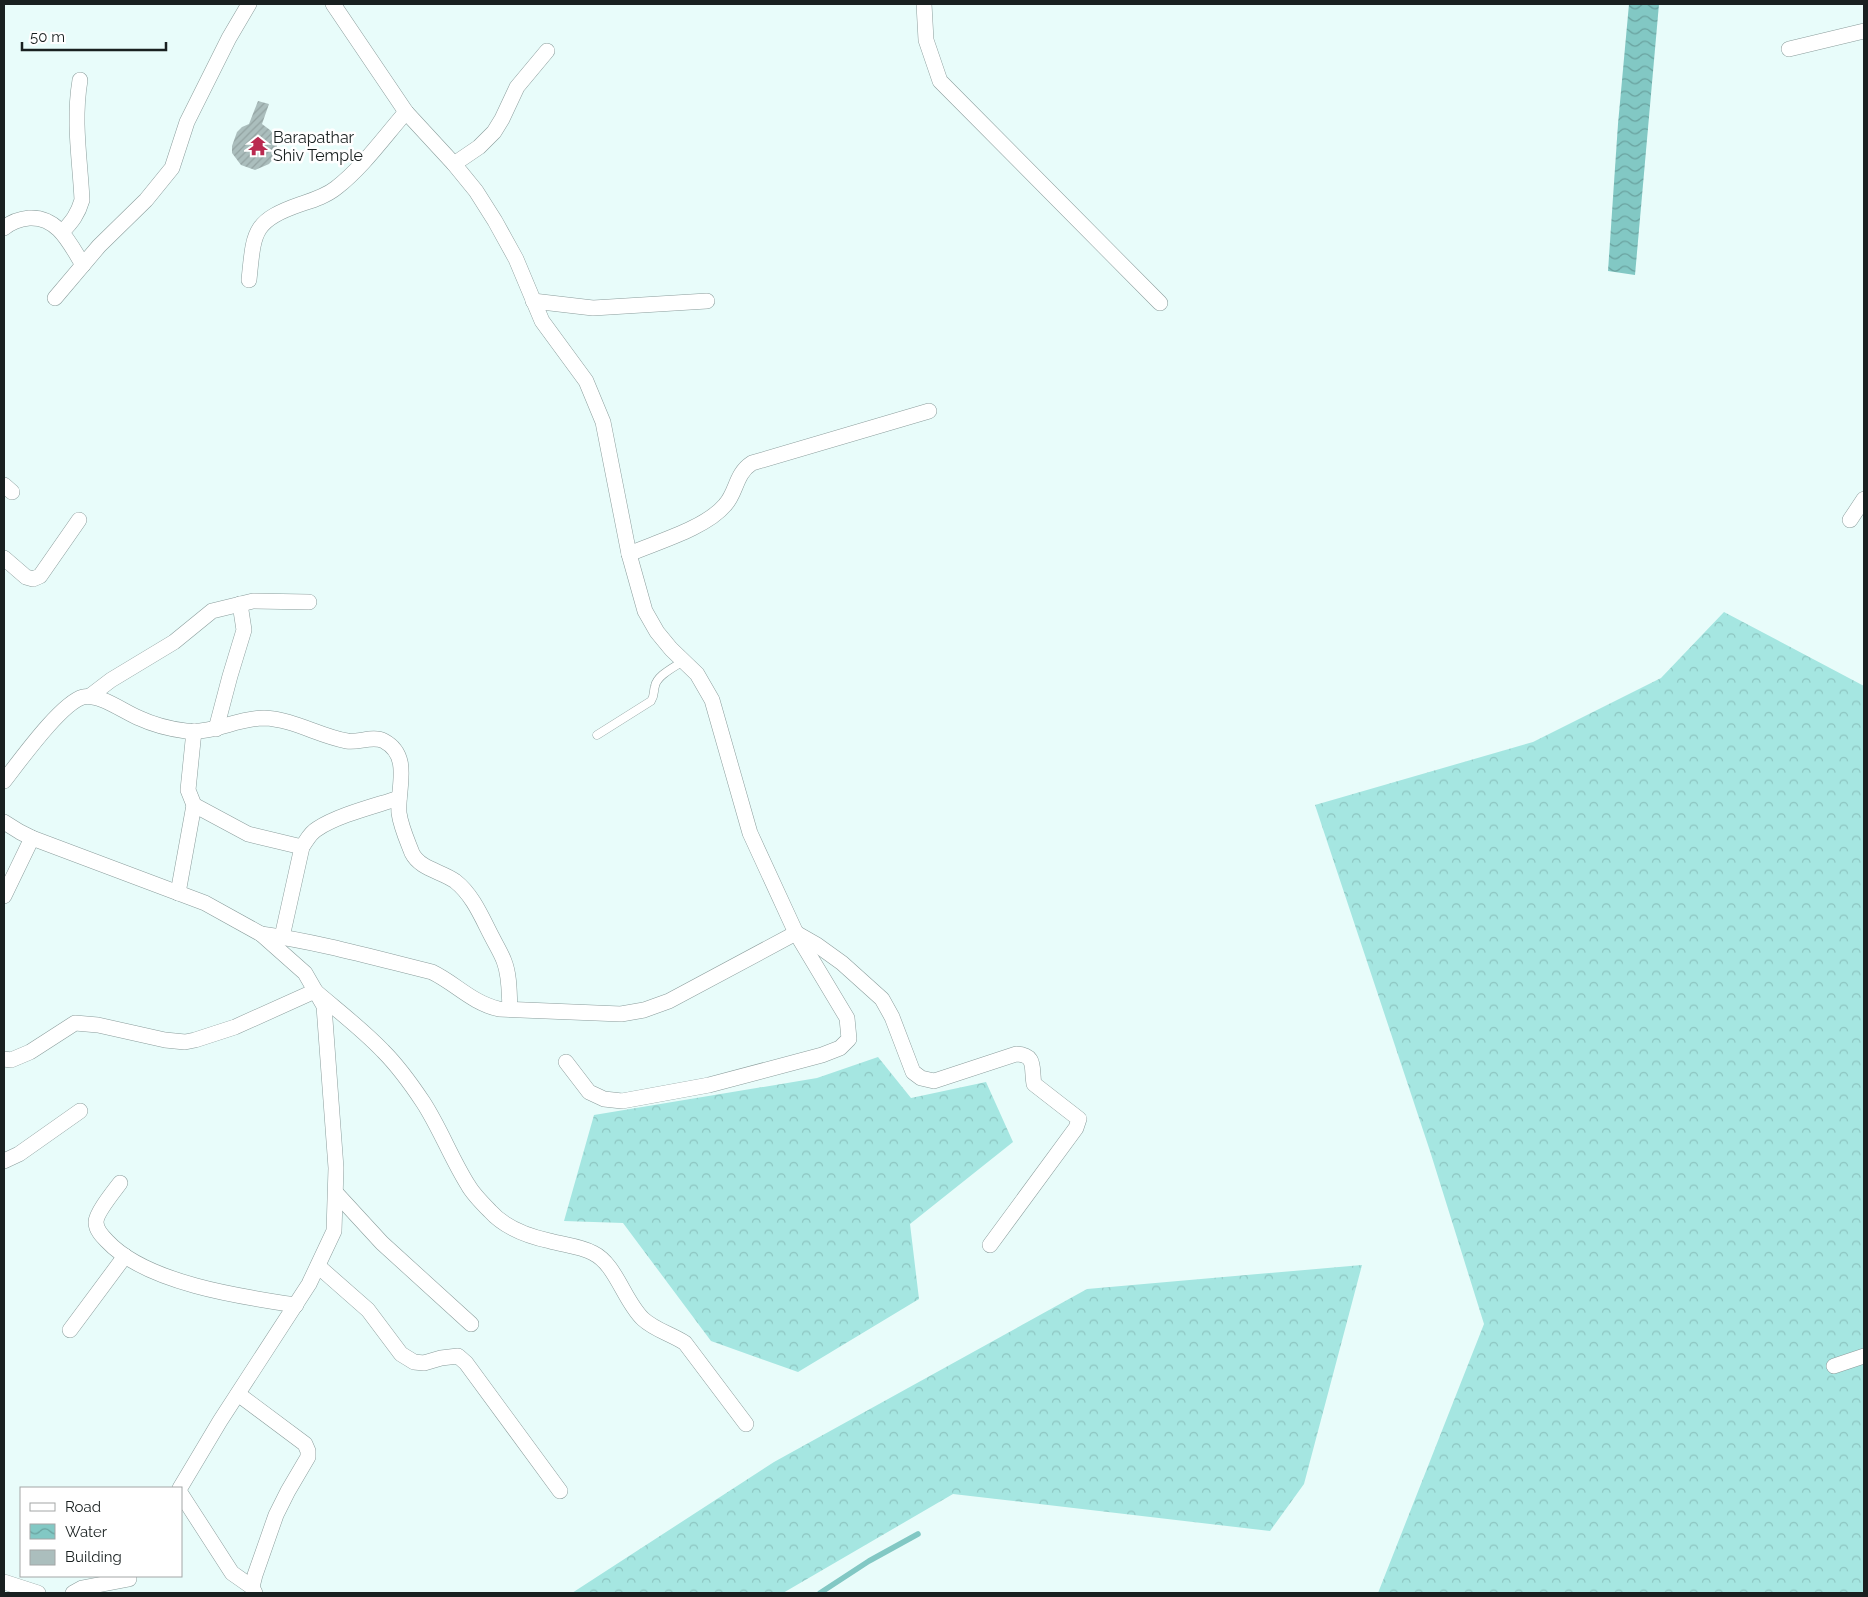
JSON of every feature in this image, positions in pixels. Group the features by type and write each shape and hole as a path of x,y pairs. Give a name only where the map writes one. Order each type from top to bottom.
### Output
{"street":[{"path":"333,4 406,112 476,191 516,259 542,321 586,381 604,422 629,554 644,612 657,632 697,674 712,700 750,833 796,933 847,1018 849,1038 840,1048 822,1056 709,1085 622,1101 604,1099 589,1092 566,1062"},
{"path":"924,4 926,40 940,81 1160,303"},
{"path":"55,298 83,264 146,200 172,168 187,122 243,5"},
{"path":"1789,49 1864,31"},
{"path":"454,164 479,147 494,132 517,87 547,51"},
{"path":"62,232 73,221 79,211 82,200 76,125 76,101 80,80"},
{"path":"249,280 252,249 256,232 263,223 280,211 322,197 335,189 352,173 406,112"},
{"path":"4,228 19,220 32,218 41,219 55,225 62,232 83,264"},
{"path":"533,301 594,308 707,301"},
{"path":"629,554 704,523 726,505 740,474 752,463 928,411"},
{"path":"1850,520 1864,499"},
{"path":"4,558 26,577 33,579 40,576 80,520"},
{"path":"4,781 46,728 76,700 90,696 111,680 174,642 212,611 253,601 309,602"},
{"path":"216,729 244,630 240,604"},
{"path":"90,696 100,698 139,718 158,725 194,731 216,729 241,720 265,718 294,724 347,741 383,740 390,745 401,761 402,773 399,798 401,825 417,862 454,880 470,895 504,960 510,1009"},
{"path":"178,893 194,805 188,790 194,731"},
{"path":"282,937 302,847 308,837 328,822 399,798"},
{"path":"194,805 248,834 302,847"},
{"path":"4,822 32,838 205,903 261,934 305,973 324,1006 336,1168 334,1231 309,1284 181,1487"},
{"path":"4,896 32,838"},
{"path":"261,934 349,951 432,972 443,977 486,1006 510,1009 621,1014 644,1010 669,1001 796,933"},
{"path":"796,933 842,963 882,999 892,1017 913,1072 921,1078 934,1081 1016,1054 1024,1054 1032,1061 1034,1084 1079,1119 1076,1128 990,1245"},
{"path":"4,1059 11,1060 30,1052 75,1023 98,1025 165,1040 185,1042 235,1027 315,991"},
{"path":"315,991 383,1051 406,1079 438,1126 468,1186 491,1212 505,1224 522,1233 582,1248 595,1254 605,1262 627,1301 653,1327 672,1334 685,1343 746,1424"},
{"path":"4,1161 19,1154 80,1111"},
{"path":"120,1183 98,1215 96,1222 99,1232 125,1256 159,1273 207,1288 236,1296 296,1305"},
{"path":"336,1193 382,1243 471,1324"},
{"path":"70,1330 125,1256"},
{"path":"318,1266 368,1310 401,1354 414,1362 424,1363 458,1356 466,1363 560,1492"},
{"path":"1834,1366 1864,1356"},
{"path":"182,1496 232,1573 254,1590 276,1515 288,1490 308,1457 308,1451 305,1444 238,1394"},
{"path":"73,1593 82,1588 129,1577"},
{"path":"123,1593 129,1577"},
{"path":"4,1582 38,1593"}],"lane":[{"path":"597,735 651,702 655,696 655,684 659,678 683,661"}],"green space":[{"path":"1724,612 1864,686 1864,1593 1378,1593 1484,1324 1430,1151 1315,805 1533,742 1661,678"},
{"path":"878,1057 911,1098 986,1082 1013,1142 910,1224 919,1299 798,1372 711,1341 623,1223 564,1221 594,1115 817,1078"},
{"path":"1362,1265 1304,1484 1270,1531 953,1494 783,1593 572,1593 774,1462 1087,1289"}],"water":[{"path":"1629,4 1659,4 1635,275 1608,271 1618,124"}],"building":[{"path":"258,101 269,104 262,124 275,136 277,151 269,164 255,170 241,165 232,153 232,146 237,132 249,124"}],"waterway":[{"path":"820,1593 869,1561 918,1534"}],"place":[{"name":"Barapathar Shiv Temple","path":"258,146"}]}
